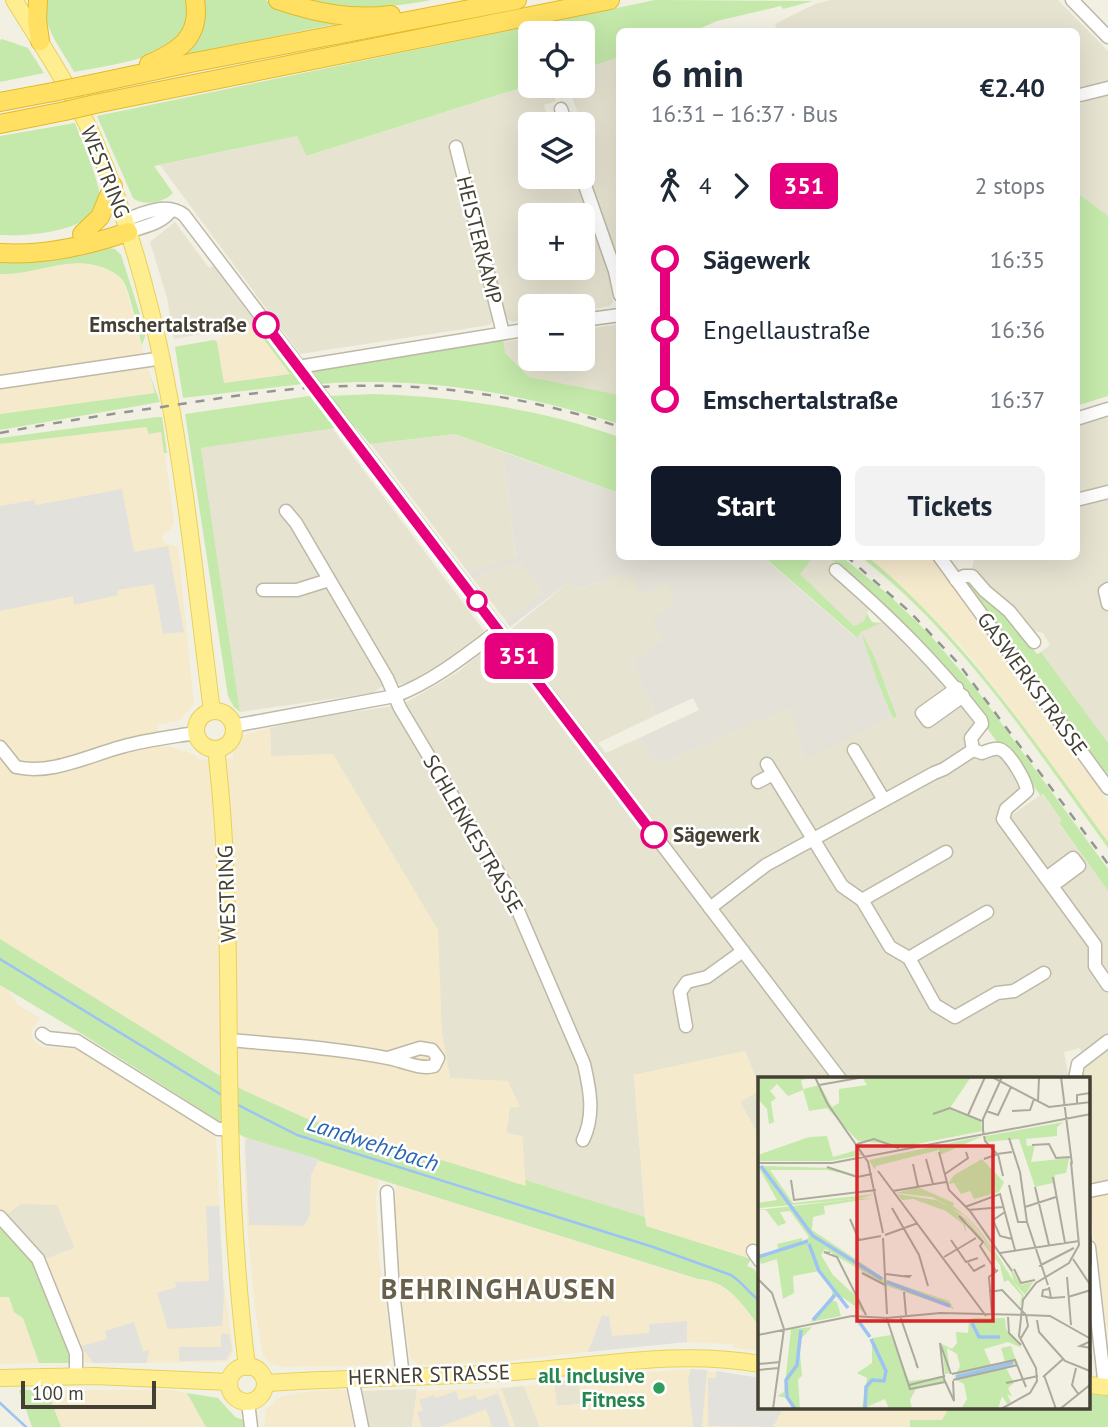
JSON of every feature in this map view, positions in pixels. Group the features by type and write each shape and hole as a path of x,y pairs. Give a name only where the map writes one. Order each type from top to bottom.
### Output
{"highway":[{"path":"38,0 40,41"},
{"path":"119,78 166,57 182,46 194,26 197,9 195,0"},
{"path":"278,0 307,10 348,17 401,14 455,4 485,6"},
{"path":"0,102 195,61 517,0"},
{"path":"0,124 610,0"},
{"path":"0,130 31,118"},
{"path":"82,233 100,217 113,186"},
{"path":"0,243 29,243 126,226"},
{"path":"0,253 48,251 104,240 126,226"}],"main road":[{"name":"WESTRING","path":"13,0 59,71 92,136 113,186 151,306 163,358 182,470 212,711"},
{"path":"212,711 228,716 233,726 234,733 229,743 216,750 204,746 195,733 201,716 212,711"},
{"name":"WESTRING","path":"216,750 227,876 230,1125 235,1248 247,1367"},
{"name":"HERNER STRASSE","path":"265,1383 527,1371 675,1357 710,1357 758,1364"},
{"path":"247,1367 260,1372 265,1383 261,1395 248,1402 239,1401 233,1396 229,1382 234,1372 247,1367"},
{"path":"0,1378 76,1376 229,1382"}],"street":[{"path":"1072,0 1108,37"},
{"path":"1080,95 1108,88"},
{"path":"561,108 562,112"},
{"name":"HEISTERKAMP","path":"456,147 503,333"},
{"path":"586,189 616,276"},
{"path":"126,226 158,209 184,215 838,1077"},
{"path":"595,318 616,316"},
{"path":"298,367 518,331"},
{"path":"0,383 163,358"},
{"path":"1080,418 1108,410"},
{"path":"1080,499 1108,492"},
{"name":"SCHLENKESTRASSE","path":"286,510 387,678 400,708 510,892 584,1063 591,1105 589,1127 583,1140"},
{"name":"GASWERKSTRASSE","path":"942,560 1108,788"},
{"path":"836,570 901,628 960,692 982,724 971,738 973,750"},
{"name":"GASWERKSTRASSE","path":"956,580 972,576 985,591 1005,606 1034,642"},
{"path":"263,590 297,590 329,580"},
{"path":"1108,589 1105,591 1108,604"},
{"path":"233,726 395,696 459,661 499,630"},
{"path":"0,747 16,768 34,770 122,747 195,733"},
{"path":"973,750 982,753 996,748 1003,750 1026,781 1027,791 1006,809 1003,819 1099,950"},
{"path":"854,750 884,800"},
{"path":"710,908 766,865 944,769 973,750"},
{"path":"758,782 770,769 842,886 862,900 890,947 909,958 934,1005 955,1017 997,993 1014,991 1044,974"},
{"path":"862,900 946,852"},
{"path":"909,958 987,912"},
{"path":"1108,936 1099,950 1095,966 1108,985"},
{"path":"686,1026 680,992 687,982 708,977 743,951"},
{"path":"42,1034 48,1038 77,1041 218,1129 230,1125"},
{"path":"230,1040 388,1058"},
{"path":"1075,1077 1078,1065 1108,1041"},
{"path":"1090,1191 1108,1187"},
{"path":"387,1192 393,1292 403,1377"},
{"path":"0,1217 38,1259 76,1353 76,1376"},
{"path":"1090,1259 1101,1386"},
{"path":"352,1378 362,1427"},
{"path":"248,1402 251,1427"}],"shaded area":[{"path":"831,0 1058,0 1108,51 1108,84 1080,92 1080,28 776,28 775,24 815,4"},
{"path":"616,58 616,255 594,189 595,112 577,111 573,98 595,98 595,65"},
{"path":"518,89 518,98 555,98 556,101 544,105 546,112 518,112 518,189 579,189 584,203 518,203 518,280 595,280 595,234 609,274 613,302 610,306 595,309 595,294 518,294 518,321 512,322 506,318 493,321 490,325 300,354 160,165 297,136 308,156"},
{"path":"1108,93 1108,216 1080,195 1080,105 1085,99"},
{"path":"175,222 209,268 213,266 257,324 174,339 167,298 150,242"},
{"path":"88,262 114,272 124,282 155,393 0,414 0,274 14,274 64,263"},
{"path":"616,324 616,395 528,377 522,371 595,371 595,328"},
{"path":"253,325 290,374 224,383 217,342 214,340 222,339 221,331"},
{"path":"518,340 518,367 504,353 503,342"},
{"path":"1108,416 1108,743 1041,652 1050,645 1043,633 1030,630 972,567 974,560 1080,560 1080,425"},
{"path":"146,427 149,434 162,432 174,520 171,529 162,536 164,543 178,547 194,704 180,720 157,725 160,747 168,746 193,754 201,760 233,758 233,751 243,735 270,728 271,756 333,754 438,930 442,1034 450,1078 508,1081 520,1107 510,1107 506,1133 522,1136 526,1187 310,1120 243,1090 0,939 0,444"},
{"path":"332,428 484,631 448,659 407,683 381,687 373,693 240,712 201,448"},
{"path":"455,434 503,452 516,558 468,572 371,444"},
{"path":"503,452 616,492 616,560 766,560 856,638 861,632 892,717 805,760 790,707 659,764 639,738 699,710 693,698 656,715 632,663 662,640 652,618 675,603 667,583 641,595 631,572 574,590 570,581 510,627 506,621 543,592 521,563 483,574 474,580 468,572 516,557"},
{"path":"122,489 134,552 168,546 184,632 163,634 154,584 118,590 118,595 74,605 73,596 0,611 0,506 34,500 36,505"},
{"path":"810,560 831,560 838,565 869,605 863,622 854,626 799,573"},
{"path":"871,560 934,560 1086,772 1089,770 1103,789 1101,792 1108,802 1108,842 964,649 913,597"},
{"path":"521,563 543,592 506,621 474,580 483,574"},
{"path":"631,572 667,582 675,603 662,640 632,663 656,715 598,743 606,753 639,738 659,764 790,706 805,759 892,717 893,719 897,716 888,691 861,632 883,621 889,621 976,722 969,732 982,757 1001,754 1022,786 1002,803 1010,816 1042,794 1062,821 1059,824 1108,891 1108,1034 1083,1053 1079,1048 1064,1052 1069,1077 758,1077 758,1083 745,1051 634,1075 645,1217 525,1180 522,1136 506,1133 510,1106 519,1107 450,1078 442,1034 271,756 270,728 315,717 407,702 458,672 570,581 575,590"},
{"path":"0,985 9,991 17,1004 40,1018 32,1030 32,1038 37,1044 84,1052 216,1137 223,1275 233,1350 227,1362 86,1363 43,1260 75,1248 57,1205 20,1204 5,1216 0,1211"},
{"path":"1108,1046 1108,1181 1090,1183 1090,1077 1079,1077 1082,1067"},
{"path":"745,1051 758,1083 758,1091 740,1102 758,1134 758,1240 746,1258 646,1226 634,1075"},
{"path":"758,1091 758,1134 740,1102"},
{"path":"244,1137 379,1179 376,1198 379,1256 393,1358 386,1365 283,1367 271,1364 263,1356 255,1310 247,1226"},
{"path":"247,1138 319,1159 311,1175 310,1215 304,1226 249,1225 245,1144"},
{"path":"396,1185 697,1279 714,1281 740,1301 758,1325 756,1351 733,1348 733,1344 672,1342 506,1361 418,1365 410,1358 401,1295 395,1211"},
{"path":"1108,1193 1108,1337 1090,1208 1092,1196"},
{"path":"20,1204 57,1204 75,1248 43,1260 5,1216"},
{"path":"206,1206 219,1206 224,1297 222,1326 168,1329 157,1293 176,1287 175,1282 209,1281"},
{"path":"0,1297 9,1297 14,1312 23,1318 39,1363 0,1364"},
{"path":"602,1315 609,1316 612,1336 649,1333 649,1324 687,1321 687,1342 588,1352"},
{"path":"134,1322 143,1351 149,1350 147,1363 93,1363 81,1346 107,1339 105,1331"},
{"path":"221,1334 229,1334 232,1350 226,1360 179,1361 179,1347 221,1347"},
{"path":"691,1369 758,1378 758,1410 948,1410 942,1420 911,1420 910,1427 540,1427 524,1386 554,1383 557,1406 581,1404 578,1380"},
{"path":"691,1369 707,1370 702,1427 693,1427 688,1379"},
{"path":"716,1371 758,1378 758,1410 782,1410 773,1427 708,1426 708,1378 716,1378"},
{"path":"578,1380 581,1404 557,1406 554,1383"},
{"path":"524,1386 540,1427 515,1427 501,1388"},
{"path":"501,1388 515,1427 412,1427 417,1391"},
{"path":"339,1389 346,1391 354,1427 264,1427 266,1410 279,1397"},
{"path":"417,1389 412,1427 368,1427 360,1391"},
{"path":"47,1390 171,1390 187,1393 206,1427 61,1427"},
{"path":"456,1391 459,1400 475,1395 478,1401 498,1393 510,1427 492,1427 486,1409 440,1427 422,1427 417,1412 423,1410 419,1400"}],"green space":[{"path":"45,0 189,0 189,14 181,36 159,51 131,61 74,72 49,28 44,9"},
{"path":"201,0 266,0 276,5 356,20 176,56"},
{"path":"303,0 431,0 367,7"},
{"path":"655,0 813,1 717,21 701,28 616,28 616,58 595,65 595,21 554,21"},
{"path":"518,28 518,89 307,156 297,136 154,166 173,193 154,202 142,202 133,198 97,116"},
{"path":"2,39 28,48 44,73 0,82"},
{"path":"75,123 98,186 100,202 95,212 85,220 56,230 24,235 0,235 0,136"},
{"path":"1080,195 1108,216 1108,396 1080,405"},
{"path":"103,247 115,249 121,255 146,333 142,345 124,282 107,269 80,263 0,274 0,259"},
{"path":"253,325 257,325 302,384 183,398 175,347 179,346 214,340 217,342 224,383 290,374"},
{"path":"503,339 505,353 518,366 518,371 523,371 529,377 616,394 616,423 546,404 472,389 397,383 321,384 313,372"},
{"path":"150,375 160,402 0,430 0,414 155,393"},
{"path":"375,394 437,398 499,406 589,427 616,436 616,492 455,434 370,444 347,422 328,396"},
{"path":"310,396 335,428 201,448 240,712 228,696 185,414"},
{"path":"162,417 167,453 164,453 161,432 149,434 146,427 0,444 0,438"},
{"path":"767,560 811,560 800,574 854,626 864,621 867,614 872,622 881,623 861,632 857,638"},
{"path":"831,560 846,560 889,595 931,636 980,694 1108,869 1108,891 1059,823 1062,821 1043,794 1040,795 1003,744 997,742 987,728 987,722"},
{"path":"865,560 871,560 903,588 967,656 1053,766 1108,842 1108,848 995,694 932,622"},
{"path":"966,578 1007,612 1037,654 1041,652 1108,743 1108,777 965,581"},
{"path":"861,632 874,656 897,716 893,719 876,678"},
{"path":"0,939 243,1090 310,1120 526,1186 525,1180 645,1217 646,1226 751,1259 747,1266 758,1274 758,1325 733,1295 708,1280 244,1137 0,985"},
{"path":"0,1224 30,1256 70,1349 69,1363 39,1363 23,1318 14,1312 9,1297 0,1297"},
{"path":"19,1390 47,1390 61,1427 32,1427"},
{"path":"187,1393 218,1398 235,1417 243,1420 244,1427 206,1427"},
{"path":"1090,1394 1108,1396 1108,1427 910,1427 910,1420 942,1420 948,1410 1090,1410"}],"waterway":[{"name":"Landwehrbach","path":"0,959 225,1097"},
{"name":"Landwehrbach","path":"236,1104 297,1135 653,1247 731,1275 758,1299"},
{"path":"0,1403 26,1427"}],"railway":[{"path":"0,433 235,396 348,386 417,387 486,394 553,408 616,426"},
{"path":"851,560 910,612 958,663 1108,864"}],"bus line":[{"name":"351","path":"266,325 654,835"}],"place":[{"name":"Emschertalstraße","path":"266,325"},
{"name":"Sägewerk","path":"654,835"},
{"name":"all inclusive Fitness","path":"659,1388"}],"district":[{"name":"BEHRINGHAUSEN","path":"499,1289"}]}
